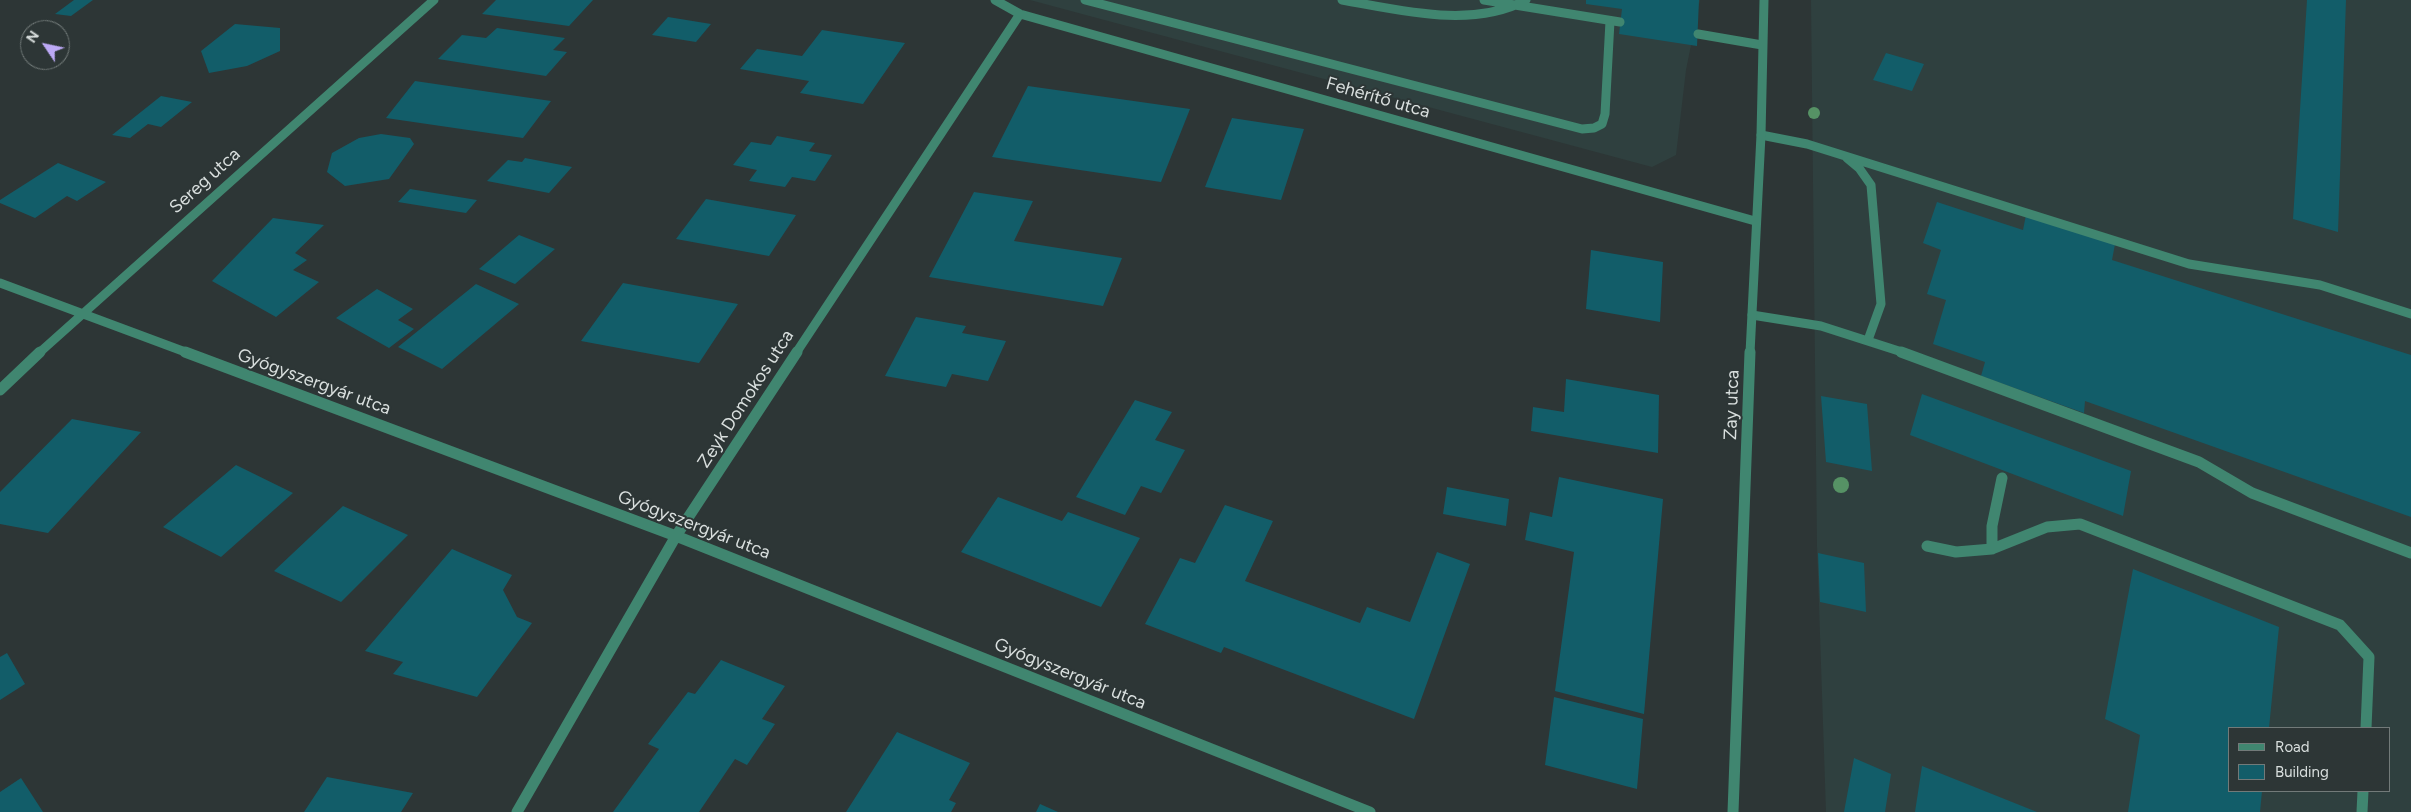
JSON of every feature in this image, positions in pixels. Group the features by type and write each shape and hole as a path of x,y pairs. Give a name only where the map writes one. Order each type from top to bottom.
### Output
{"street":[{"name":"Sereg utca","path":"0,390 80,314 434,0"},
{"name":"Fehérítő utca","path":"995,0 1020,14 1755,222"},
{"path":"1085,0 1338,68 1582,129 1594,128 1602,124 1606,114 1610,21"},
{"path":"1342,0 1418,13 1498,12 1519,6 1526,0"},
{"path":"1484,0 1620,22"},
{"name":"Zay utca","path":"1733,812 1755,222 1761,135 1764,0"},
{"name":"Zeyk Domokos utca","path":"517,812 676,536 1020,14"},
{"path":"1698,34 1762,45"},
{"path":"1761,135 1808,144 2189,264 2220,271 2268,274 2310,282 2411,314"},
{"path":"1844,155 1859,168 1871,186 1881,304 1868,340"},
{"name":"Gyógyszergyár utca","path":"0,283 676,536 1370,812"},
{"path":"1752,315 1821,326 1868,340 2199,462 2252,493 2298,512 2411,553"},
{"path":"1992,549 1992,526 2002,478"},
{"path":"1927,546 1956,552 1992,549 2047,527 2080,524 2340,625 2369,657 2366,727"},
{"path":"2362,812 2363,792"}],"shaded area":[{"path":"1030,0 1700,0 1686,70 1676,155 1652,167"},
{"path":"1811,0 2411,0 2411,812 1826,812 1817,546"}],"building":[{"path":"74,0 93,0 71,16 55,14"},
{"path":"496,0 593,0 569,26 482,14"},
{"path":"1586,0 1699,0 1697,46 1619,34 1622,9 1586,4"},
{"path":"2307,0 2346,0 2338,232 2293,219"},
{"path":"668,17 711,24 696,42 652,35"},
{"path":"235,24 280,28 280,51 247,66 209,73 201,51"},
{"path":"497,28 565,38 553,50 567,52 546,76 438,59 462,35 486,38"},
{"path":"822,30 905,43 863,104 800,93 809,81 740,69 757,49 802,56"},
{"path":"1886,53 1924,64 1912,91 1873,80"},
{"path":"415,81 551,101 523,138 386,118"},
{"path":"1028,86 1190,109 1161,182 992,157"},
{"path":"161,96 192,102 161,127 148,124 130,138 112,135"},
{"path":"1232,118 1304,129 1281,200 1205,187"},
{"path":"381,134 410,138 414,144 389,179 345,186 327,172 332,153 359,138"},
{"path":"777,136 815,143 809,151 832,155 815,181 792,177 785,187 749,181 757,170 733,165 751,142 771,145"},
{"path":"525,158 572,167 549,193 487,181 508,160 522,162"},
{"path":"58,163 106,182 77,201 67,196 35,218 0,203 0,200"},
{"path":"410,189 477,200 466,213 398,202"},
{"path":"974,192 1033,201 1014,241 1122,258 1103,306 929,277"},
{"path":"706,199 796,215 769,256 676,239"},
{"path":"1937,202 2023,230 2026,215 2115,244 2112,260 2411,355 2411,517 2085,401 2084,413 1981,376 1985,362 1933,344 1946,300 1927,294 1941,250 1923,243"},
{"path":"273,218 324,225 295,253 307,260 293,270 319,282 276,317 212,281"},
{"path":"519,235 555,249 515,284 479,269"},
{"path":"1591,250 1663,262 1660,322 1586,309"},
{"path":"623,283 738,304 699,363 581,341"},
{"path":"476,284 519,304 442,369 398,347"},
{"path":"377,289 413,309 398,320 414,329 389,348 336,318"},
{"path":"916,317 966,326 962,333 1006,341 988,381 952,374 946,387 885,376"},
{"path":"1566,379 1659,395 1658,453 1531,431 1533,407 1564,412"},
{"path":"1922,394 2131,471 2123,516 1910,435"},
{"path":"1821,396 1867,404 1872,471 1826,462"},
{"path":"1135,400 1172,412 1155,440 1185,450 1161,493 1141,486 1125,515 1076,497"},
{"path":"72,419 141,432 48,533 0,524 0,492"},
{"path":"236,465 293,493 221,557 163,527"},
{"path":"1559,477 1663,499 1644,714 1555,691 1574,552 1525,540 1530,512 1552,517"},
{"path":"1447,487 1509,499 1506,526 1443,514"},
{"path":"998,497 1062,521 1068,512 1140,538 1101,607 961,552"},
{"path":"1225,505 1273,521 1245,581 1360,623 1367,607 1410,622 1437,552 1470,564 1414,719 1224,647 1221,653 1145,624 1180,558 1195,563"},
{"path":"343,506 408,535 341,602 274,571"},
{"path":"452,549 512,575 503,590 517,617 532,623 477,697 393,674 403,662 365,651"},
{"path":"1818,553 1864,563 1866,612 1820,602"},
{"path":"2133,569 2279,627 2269,727 2228,727 2228,792 2262,792 2260,812 2128,812 2140,735 2105,719"},
{"path":"7,653 25,684 0,700 0,657"},
{"path":"721,660 785,686 762,719 775,724 747,765 735,759 699,812 613,812 659,749 648,744 688,692 695,694"},
{"path":"1554,697 1643,719 1637,789 1545,765"},
{"path":"897,732 970,763 949,800 956,803 951,812 846,812"},
{"path":"1854,758 1891,774 1885,812 1844,812"},
{"path":"1922,766 2037,812 1915,812"},
{"path":"327,777 413,793 401,812 304,812"},
{"path":"21,778 43,812 0,812 0,792"},
{"path":"1040,804 1058,812 1036,812"}]}
